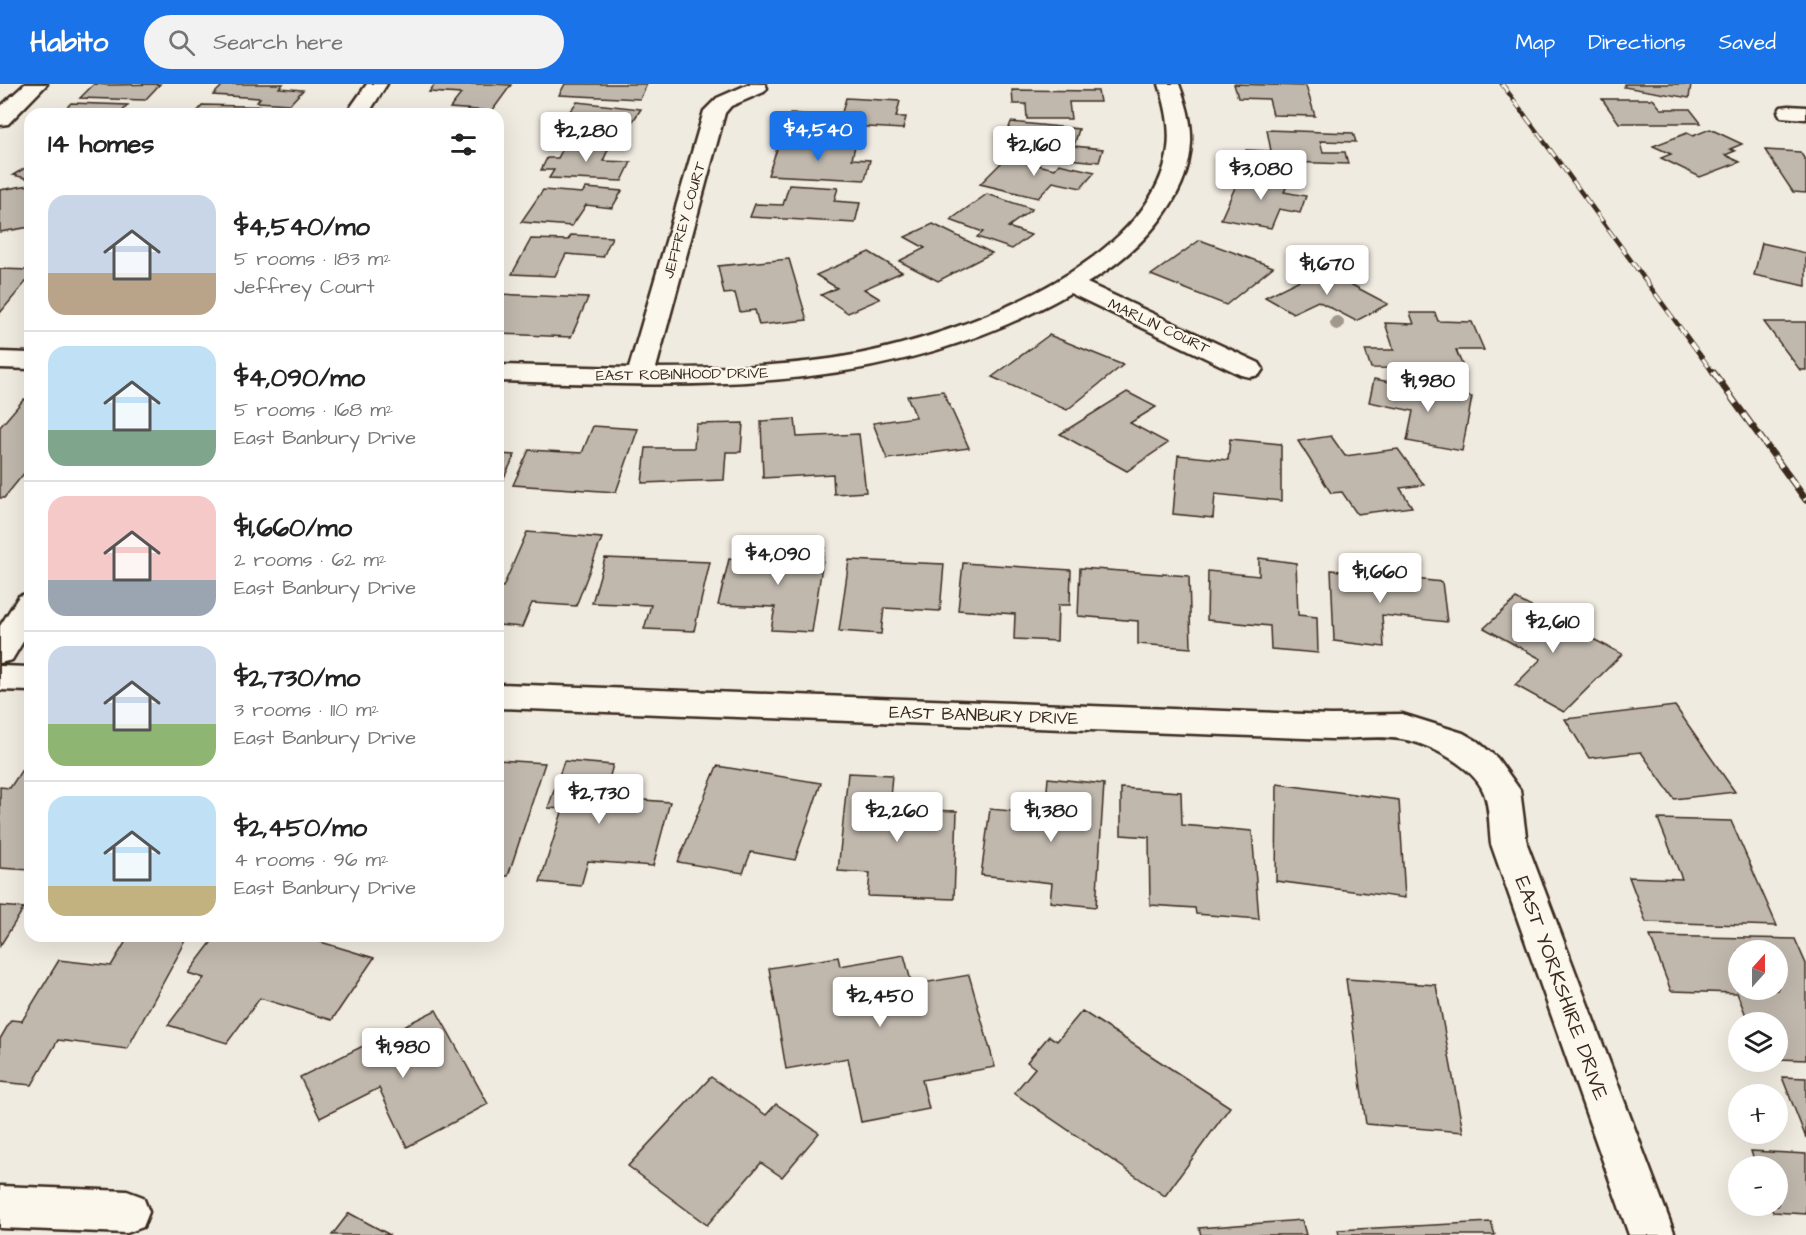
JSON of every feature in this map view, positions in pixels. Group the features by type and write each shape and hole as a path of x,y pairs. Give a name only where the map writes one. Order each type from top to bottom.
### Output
{"street":[{"path":"0,119 37,84"},
{"path":"361,108 377,84"},
{"name":"EAST ROBINHOOD DRIVE","path":"504,373 725,376 836,368 890,357 970,333 1022,311 1112,255 1150,217 1165,195 1175,172 1180,151 1181,129 1177,104 1170,84"},
{"name":"JEFFREY COURT","path":"640,376 715,111 724,102 758,88"},
{"name":"MARLIN COURT","path":"1068,283 1250,369"},
{"path":"0,360 24,361"},
{"path":"0,652 24,614"},
{"path":"0,678 24,679"},
{"name":"EAST BANBURY DRIVE","path":"504,696 1331,728 1402,726 1450,742 1465,750"},
{"name":"EAST YORKSHIRE DRIVE","path":"1465,750 1485,767 1502,790 1509,844 1653,1235"},
{"path":"0,1207 127,1212"}],"building":[{"path":"94,84 160,84 145,100 80,98"},
{"path":"224,84 283,84 279,88 303,90 290,104 257,102 260,98 213,95"},
{"path":"435,84 511,85 494,108 450,108 461,94 429,92"},
{"path":"565,84 647,84 640,99 559,95"},
{"path":"1234,84 1306,86 1315,116 1273,115 1269,99 1238,98"},
{"path":"1625,84 1691,84 1689,98 1624,87"},
{"path":"1012,90 1098,91 1100,102 1069,102 1071,119 1027,119 1026,104 1013,104"},
{"path":"846,98 900,101 896,117 906,117 903,129 851,126 849,131 785,128 790,114 841,116"},
{"path":"1602,99 1653,99 1661,109 1690,109 1701,123 1619,123"},
{"path":"577,102 641,109 633,121 612,119 599,135 546,130 554,120 562,121"},
{"path":"71,103 128,105 125,108 66,108"},
{"path":"203,105 290,107 289,108 200,108"},
{"path":"1011,122 1079,129 1074,146 1103,149 1099,162 1000,153"},
{"path":"1710,129 1742,144 1730,149 1735,151 1725,155 1740,162 1700,177 1661,158 1671,154 1653,146 1687,133 1693,136"},
{"path":"1267,130 1353,133 1356,142 1320,141 1323,152 1345,152 1348,164 1287,162 1288,167 1249,166 1246,150 1271,151"},
{"path":"567,141 611,143 603,161 631,162 622,181 549,178 554,170 541,170 547,158 558,158"},
{"path":"779,143 855,146 852,159 870,160 865,180 768,175"},
{"path":"1765,150 1800,152 1806,161 1806,193 1793,192"},
{"path":"1006,158 1055,169 1059,164 1095,172 1081,188 1053,182 1038,198 980,184"},
{"path":"24,169 24,178 13,175"},
{"path":"1241,174 1289,182 1284,192 1306,196 1300,213 1279,209 1271,228 1221,219"},
{"path":"789,185 838,188 834,201 860,203 855,223 750,217 755,204 783,205"},
{"path":"24,186 24,228 0,232 0,190"},
{"path":"586,188 622,191 612,208 586,205 572,226 521,222 543,190 582,193"},
{"path":"987,194 1032,209 1008,227 1031,235 1012,249 977,237 983,232 950,220"},
{"path":"933,224 992,253 938,281 899,261 925,248 905,237"},
{"path":"571,235 612,237 603,257 566,254 555,276 512,274 531,239 568,240"},
{"path":"1200,240 1273,267 1226,305 1151,275"},
{"path":"1762,243 1806,253 1806,286 1754,275"},
{"path":"869,252 902,272 864,289 880,299 848,313 821,295 837,288 816,275"},
{"path":"789,259 807,320 759,325 755,310 740,312 735,293 724,294 718,266"},
{"path":"0,269 24,270 24,284 0,313"},
{"path":"1322,269 1388,304 1356,321 1318,301 1293,313 1265,297"},
{"path":"504,294 588,298 571,337 504,334"},
{"path":"1410,313 1435,313 1438,321 1472,322 1484,350 1456,350 1464,369 1371,368 1365,350 1394,350 1385,323 1414,324"},
{"path":"1764,322 1806,322 1806,370 1800,370"},
{"path":"1049,335 1123,365 1067,410 992,377"},
{"path":"1374,379 1472,397 1462,451 1407,441 1413,411 1369,402"},
{"path":"943,391 969,448 887,459 873,423 916,417 907,396"},
{"path":"1127,392 1156,407 1130,423 1168,443 1127,471 1060,434"},
{"path":"24,399 24,473 4,498 0,498 0,427"},
{"path":"795,419 797,437 859,434 866,492 834,494 833,474 763,478 761,421"},
{"path":"743,423 741,452 726,452 724,480 642,483 646,448 694,448 696,424"},
{"path":"593,426 638,429 616,492 513,485 529,450 582,453"},
{"path":"1331,436 1345,456 1398,449 1424,485 1400,488 1412,507 1357,514 1342,492 1331,493 1298,441"},
{"path":"1230,439 1281,444 1281,501 1215,494 1213,518 1173,514 1178,455 1228,460"},
{"path":"504,454 515,455 504,478"},
{"path":"527,532 602,538 576,606 532,603 522,627 504,626 504,585"},
{"path":"785,544 825,546 812,632 771,630 775,607 718,605 729,559 782,562"},
{"path":"605,558 710,562 694,631 644,629 651,605 592,603"},
{"path":"1259,558 1296,563 1298,615 1317,617 1318,653 1271,649 1270,626 1207,620 1208,571 1259,576"},
{"path":"849,560 944,564 940,611 884,608 881,634 839,631"},
{"path":"963,563 1071,570 1070,605 1058,605 1057,641 1014,639 1015,614 958,610"},
{"path":"1080,568 1189,576 1191,648 1138,644 1138,621 1078,616"},
{"path":"1331,570 1442,582 1447,622 1382,615 1384,647 1334,641"},
{"path":"1516,599 1622,654 1564,712 1515,685 1541,659 1484,628"},
{"path":"1675,706 1735,792 1674,799 1641,752 1589,758 1565,719"},
{"path":"504,760 545,763 508,876 504,876"},
{"path":"564,761 613,765 604,797 670,802 653,866 588,861 581,886 540,882 563,809 548,808"},
{"path":"24,766 24,870 0,868 0,787 10,788"},
{"path":"717,766 821,783 795,860 751,852 743,873 678,862"},
{"path":"848,773 892,775 889,809 957,811 954,899 868,896 870,873 838,871"},
{"path":"1048,778 1104,784 1096,907 1050,902 1052,883 981,875 990,809 1045,814"},
{"path":"1277,784 1399,800 1405,898 1276,881"},
{"path":"1121,788 1181,792 1182,825 1252,831 1259,919 1196,914 1195,908 1150,905 1149,837 1121,835"},
{"path":"1658,819 1731,821 1777,926 1646,922 1629,877 1682,879"},
{"path":"0,906 24,908 0,946"},
{"path":"1650,936 1795,939 1806,964 1806,1060 1788,1059 1788,1012 1745,1012 1740,1000 1788,1000 1788,940 1728,940 1728,993 1671,991"},
{"path":"125,942 185,942 127,1049 58,1040 32,1085 0,1082 0,1039 11,1020 22,1021 59,960 111,966"},
{"path":"211,942 321,942 374,958 332,1020 260,998 227,1043 168,1025 204,978 188,973"},
{"path":"904,955 912,985 969,975 995,1067 922,1080 929,1109 861,1122 848,1058 786,1069 769,968 838,957 840,966"},
{"path":"1346,979 1436,985 1463,1132 1366,1124"},
{"path":"436,1010 488,1104 407,1147 379,1088 320,1118 300,1077"},
{"path":"1082,1011 1230,1107 1165,1196 1014,1093 1035,1068 1027,1062 1049,1036 1057,1041"},
{"path":"711,1077 766,1115 776,1104 819,1133 782,1177 761,1163 707,1225 628,1166"},
{"path":"1782,1077 1806,1078 1806,1138 1788,1092 1788,1084 1785,1084"},
{"path":"1751,1151 1806,1154 1806,1214 1788,1213 1788,1156 1753,1156"},
{"path":"349,1213 390,1235 332,1235"},
{"path":"1302,1220 1306,1235 1201,1235 1199,1228"},
{"path":"1491,1222 1495,1235 1339,1235 1338,1230"}],"railway":[{"path":"1502,84 1714,374"},
{"path":"1713,372 1806,500"}]}
